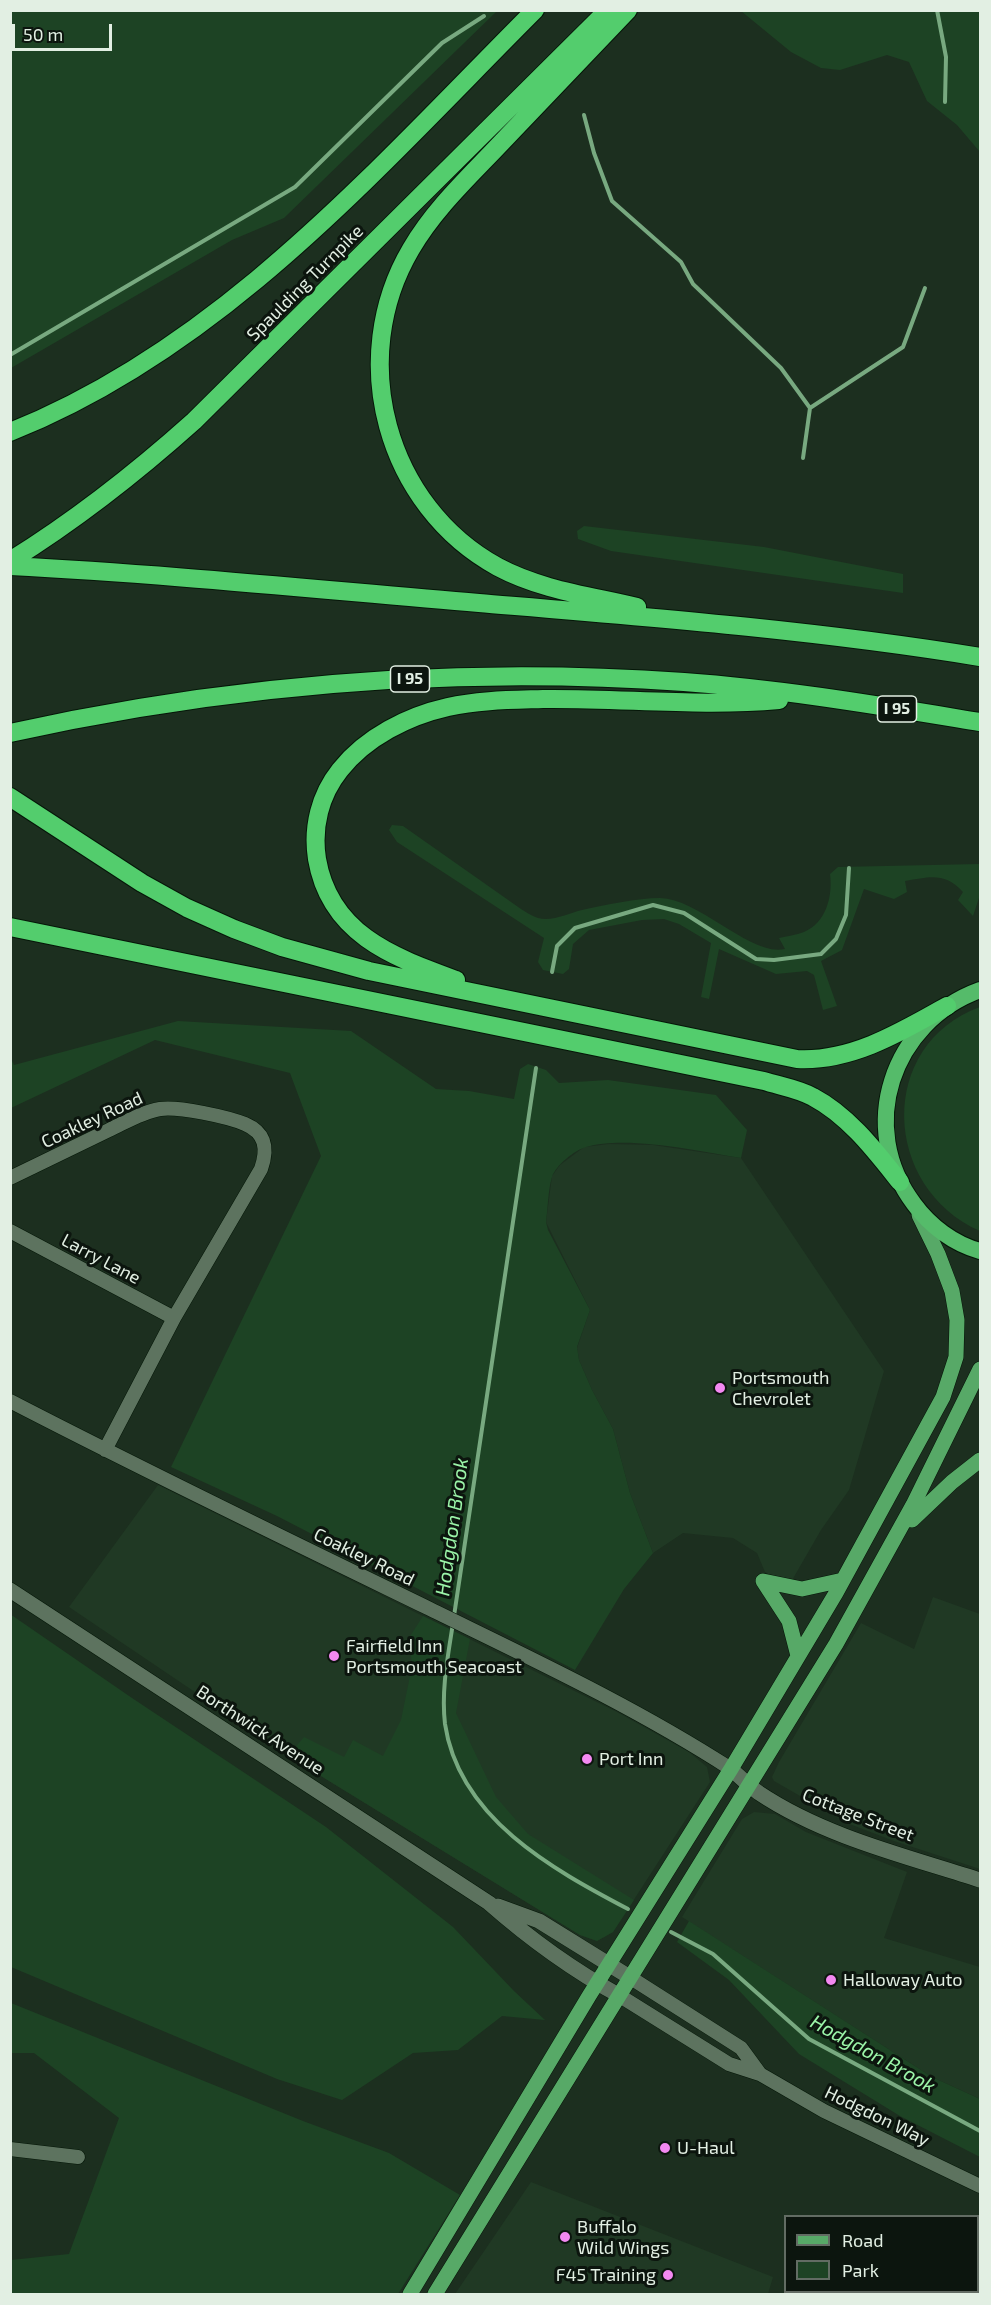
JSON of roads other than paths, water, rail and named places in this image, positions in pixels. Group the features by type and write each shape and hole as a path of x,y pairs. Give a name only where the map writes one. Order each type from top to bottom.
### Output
{"highway":[{"name":"Spaulding Turnpike","path":"10,432 68,406 111,383 193,330 231,302 270,270 334,210 536,10"},
{"name":"Spaulding Turnpike","path":"10,561 72,521 119,486 194,421 608,10"},
{"path":"628,10 462,182 411,249 394,285 383,323 379,363 382,403 399,460 420,497 447,529 479,555 516,576 540,584 704,622"},
{"path":"10,566 249,583 704,622 895,643 981,657"},
{"name":"I 95","path":"10,733 116,712 225,696 348,682 493,676 587,677 684,682 813,696 981,722"},
{"path":"516,1002 402,960 366,939 342,915 323,881 315,844 319,809 325,793 345,763 360,749 399,724 426,713 465,704 510,700 580,699 733,703 813,696"},
{"path":"17,801 142,884 187,908 282,947 332,962 774,1056 808,1060 831,1058 853,1052 907,1029 981,990"},
{"path":"10,927 764,1081 812,1096 830,1108 864,1140 920,1211 946,1234 981,1251"},
{"path":"905,1190 889,1150 886,1132 886,1115 892,1081 914,1037 981,977"}],"main road":[{"path":"410,2295 597,1983 731,1769 843,1580 943,1397 956,1357 957,1320 952,1292 930,1234 905,1190"},
{"path":"435,2295 836,1644 913,1505 981,1369"},
{"path":"892,1542 934,1497 981,1460"},
{"path":"798,1656 789,1621 763,1581 802,1589 843,1580"}],"street":[{"name":"Coakley Road","path":"10,1178 137,1116 162,1109 176,1109 238,1121 254,1128 264,1141 266,1155 261,1169 174,1318 105,1450"},
{"name":"Larry Lane","path":"10,1231 174,1318"},
{"name":"Coakley Road","path":"10,1401 619,1703 699,1748 731,1769"},
{"name":"Borthwick Avenue","path":"10,1590 489,1903 527,1937 620,1996"},
{"name":"Cottage Street","path":"731,1769 750,1785 788,1809 833,1830 981,1880"},
{"name":"Borthwick Avenue","path":"489,1903 539,1921 631,1978"},
{"name":"Hodgdon Way","path":"631,1978 741,2048 760,2074"},
{"name":"Hodgdon Way","path":"620,1996 729,2064 760,2074 824,2111 981,2186"},
{"path":"10,2149 78,2157"}],"waterway":[{"name":"Hodgdon Brook","path":"937,10 946,57 945,102"},
{"path":"10,355 295,187 442,43 484,16"},
{"path":"584,115 594,153 612,201 681,262 693,284 781,368 810,408"},
{"name":"Hodgdon Brook","path":"803,458 810,408 903,347 925,288"},
{"name":"Hodgdon Brook","path":"552,972 557,946 575,928 653,905 684,913 756,959 774,960 821,954 836,939 846,915 849,868"},
{"name":"Hodgdon Brook","path":"454,1616 536,1068"},
{"name":"Hodgdon Brook","path":"453,1623 444,1686 445,1724 454,1757 469,1787 489,1813 513,1837 540,1858 628,1909"},
{"name":"Hodgdon Brook","path":"671,1932 713,1954 809,2039 980,2131"}],"place":[{"name":"Portsmouth Chevrolet","path":"720,1388"},
{"name":"Fairfield Inn Portsmouth Seacoast","path":"334,1656"},
{"name":"Port Inn","path":"587,1759"},
{"name":"Halloway Auto","path":"831,1980"},
{"name":"U-Haul","path":"665,2148"},
{"name":"Buffalo Wild Wings","path":"565,2237"},
{"name":"F45 Training","path":"668,2275"}]}
